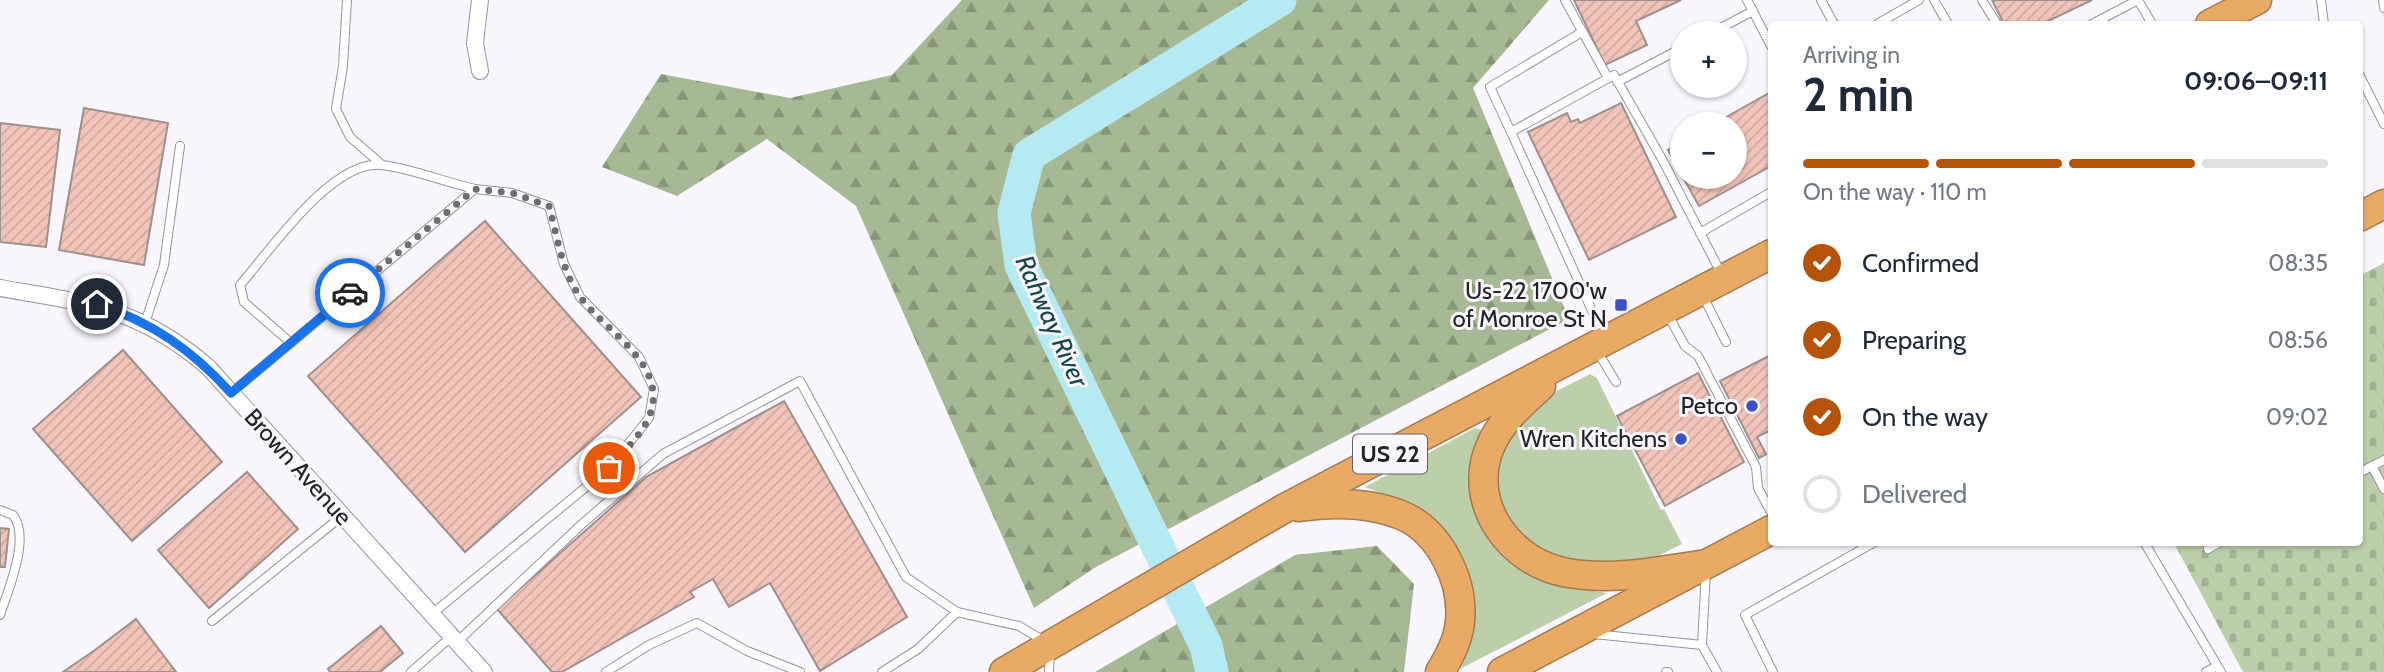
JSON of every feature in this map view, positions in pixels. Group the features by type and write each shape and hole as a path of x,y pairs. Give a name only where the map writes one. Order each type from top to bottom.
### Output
{"highway":[{"path":"2216,21 2257,0"},
{"path":"2363,215 2384,204"},
{"name":"US 22","path":"1004,672 1049,659 1136,593 1209,550 1768,256"},
{"path":"1591,349 1517,406 1500,428 1489,449 1484,473 1485,497 1502,534 1512,546 1539,565 1567,573 1614,577 1706,564"},
{"path":"1285,508 1324,504 1374,507 1411,519 1430,535 1449,564 1460,597 1458,634 1440,672"},
{"path":"1502,672 1768,532"}],"street":[{"path":"480,0 475,43 480,71"},
{"name":"Brown Avenue","path":"0,288 97,304 145,323 188,350 231,393 484,672"}],"lane":[{"path":"346,0 343,66 336,109 351,137 381,164"},
{"path":"1565,0 1608,78"},
{"path":"1747,0 1768,40"},
{"path":"1821,0 1832,21"},
{"path":"1882,21 1918,0"},
{"path":"1934,0 1946,21"},
{"path":"1982,0 1995,21"},
{"path":"2098,21 2138,0 2150,21"},
{"path":"2322,0 2324,21"},
{"path":"2383,0 2384,8"},
{"path":"1733,21 1753,11"},
{"path":"1582,32 1490,87 1511,132 1591,349 1616,382"},
{"path":"1617,82 1670,54"},
{"path":"1511,132 1614,75 1700,233 1726,342"},
{"path":"2363,82 2384,124"},
{"path":"145,323 164,265 180,146"},
{"path":"291,342 244,302 240,285 325,188 355,168 381,164 475,189 512,193 549,206 565,264 580,297 639,357 654,389 649,418 609,468 432,614"},
{"path":"231,393 475,189"},
{"path":"1700,233 1768,194"},
{"path":"1665,310 1685,345 1698,356 1756,467 1758,488 1768,506"},
{"path":"411,672 454,639 663,454 800,381 906,577 957,612 1019,626 1049,659"},
{"path":"2363,471 2384,460"},
{"path":"2372,466 2384,489"},
{"path":"0,510 13,515 20,532 18,557 0,615"},
{"path":"212,621 342,516"},
{"path":"1773,672 1745,615 1868,546"},
{"path":"2146,546 2219,669 2206,672"},
{"path":"2208,549 2213,546"},
{"path":"1706,564 1702,645 1717,672"},
{"path":"882,672 918,649 957,612"},
{"path":"606,672 649,645 697,624 747,651 800,672"},
{"path":"1579,632 1702,645"}],"green space":[{"path":"962,0 1549,0 1473,88 1569,319 1096,567 1034,608 856,206 767,139 677,196 602,167 661,74 790,98 892,75"},
{"path":"2384,263 2384,672 2243,672 2176,546 2363,546 2363,274"},
{"path":"1590,374 1597,378 1661,510 1664,509 1682,544 1646,562 1573,565 1521,539 1497,500 1498,452 1535,402"},
{"path":"1475,428 1487,431 1473,490 1576,588 1607,593 1460,669 1458,666 1472,619 1401,501 1365,487"},
{"path":"1377,546 1414,584 1404,672 1095,672 1295,555"}],"building":[{"path":"1574,0 1681,0 1636,21 1647,45 1605,65"},
{"path":"1992,0 2092,0 2048,21 2002,21"},
{"path":"1768,94 1768,168 1747,179 1747,112 1735,112"},
{"path":"1621,103 1676,217 1589,260 1528,132 1567,113 1571,122 1578,119 1580,123"},
{"path":"84,108 168,123 144,265 59,250"},
{"path":"0,123 60,130 46,247 0,242"},
{"path":"1690,189 1730,189 1699,206"},
{"path":"485,221 641,397 465,552 308,376"},
{"path":"123,350 222,462 132,541 33,429"},
{"name":"Petco","path":"1768,357 1768,432 1757,437 1766,454 1759,458 1720,381"},
{"name":"Wren Kitchens","path":"1698,373 1744,462 1665,506 1617,416"},
{"path":"784,401 907,617 820,671 770,583 729,607 713,579 690,592 694,597 562,672 552,672 497,609 646,477"},
{"path":"247,472 298,529 209,608 158,550"},
{"path":"0,528 9,529 5,567 0,567"},
{"path":"136,619 176,672 63,672 95,650"},
{"path":"381,626 403,653 380,672 330,672 328,669"}],"waterway":[{"name":"Rahway River","path":"1212,672 1206,646 1021,265 1014,213 1029,155 1280,0"}],"way so far":[{"path":"350,293 475,189 512,193 549,206 565,264 580,297 639,357 654,389 649,418 609,468"}],"place":[{"name":"Us-22 1700'w of Monroe St N","path":"1621,305"},
{"name":"Petco","path":"1752,406"},
{"name":"Wren Kitchens","path":"1681,439"}],"route":[{"path":"97,304 122,312 167,335 208,367 231,393 350,293"}]}
